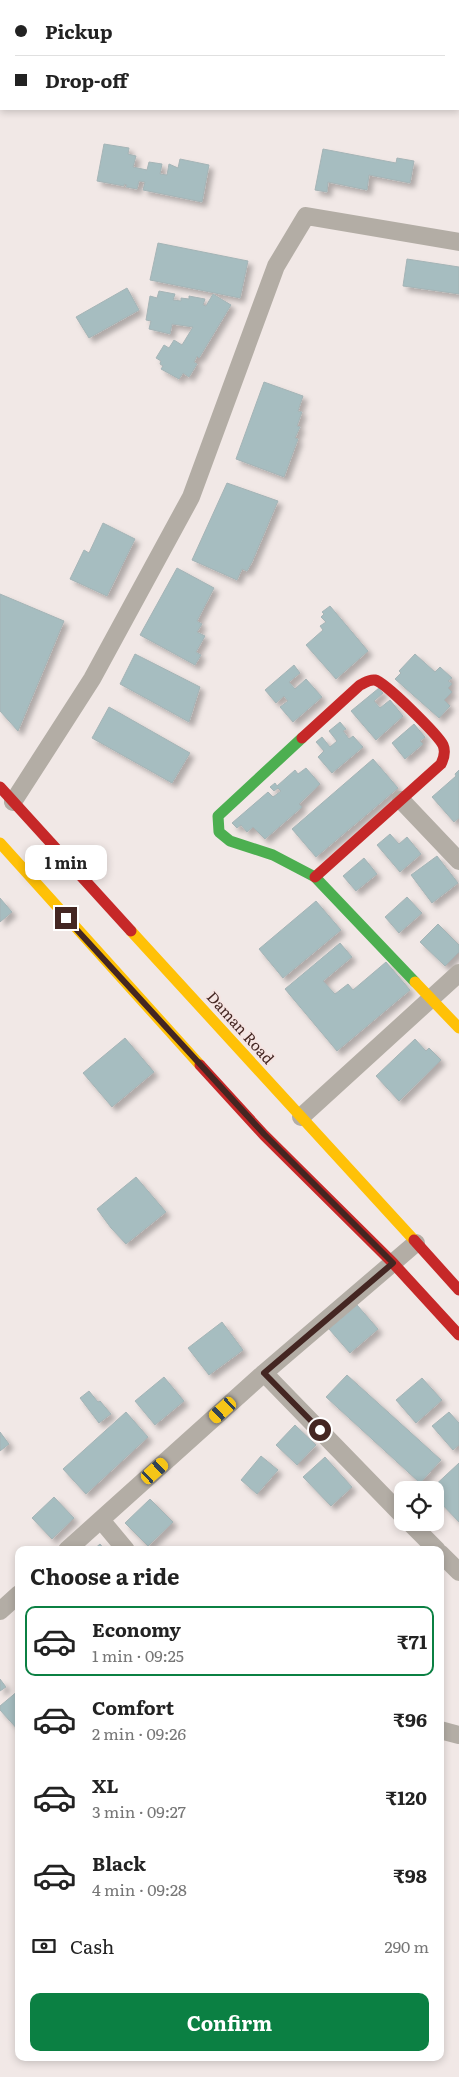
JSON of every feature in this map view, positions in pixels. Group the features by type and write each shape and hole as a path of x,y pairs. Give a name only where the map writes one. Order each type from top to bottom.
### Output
{"main road":[{"path":"315,877 441,764 445,755 443,745 390,689 377,681 369,680 360,685 218,816 216,824 220,834 227,841 266,853 292,864 315,877 459,1028"},
{"name":"Daman Road","path":"0,787 459,1290"},
{"path":"0,843 264,1134 393,1263 459,1335"}],"street":[{"path":"13,802 92,679 191,497 276,266 306,216 459,242"},
{"path":"401,800 459,861"},
{"path":"301,1117 459,973"},
{"path":"71,1546 264,1373 416,1243"},
{"path":"264,1373 394,1508"},
{"path":"100,1520 123,1546"},
{"path":"418,1531 433,1546"},
{"path":"444,1557 459,1572"},
{"path":"0,1611 15,1600"},
{"path":"444,1731 459,1734"}],"building":[{"path":"104,144 129,148 128,154 136,156 133,167 147,170 149,162 162,164 160,174 167,175 169,164 178,168 180,159 209,165 202,202 143,190 145,182 139,181 137,189 126,187 127,185 124,184 124,186 97,181"},
{"path":"323,149 396,163 397,158 414,161 410,183 369,175 367,190 328,182 327,192 315,190"},
{"path":"158,243 248,261 240,298 150,280"},
{"path":"407,259 459,267 459,294 403,286"},
{"path":"127,288 139,310 89,338 76,317"},
{"path":"159,291 175,294 173,300 189,299 189,296 205,299 203,305 206,306 213,294 231,305 199,358 197,356 194,362 197,364 189,377 183,373 179,379 161,369 163,366 160,364 161,361 156,358 164,345 169,348 174,340 182,345 193,327 172,324 170,334 149,329 151,321 146,320 150,296 157,298"},
{"path":"264,382 303,396 298,411 302,412 297,426 300,427 295,438 298,439 284,477 236,459"},
{"path":"227,483 278,501 252,562 247,571 242,569 237,580 192,560"},
{"path":"103,523 135,539 107,596 70,579 84,550 89,553"},
{"path":"177,568 214,588 197,621 202,624 197,632 205,636 196,652 201,655 195,665 140,635"},
{"path":"0,594 64,621 18,731 0,711"},
{"path":"330,606 368,651 336,679 306,645 323,630 320,626 326,622 321,617 324,614 322,612"},
{"path":"135,654 200,687 189,722 120,684"},
{"path":"415,654 435,672 440,667 452,678 448,681 452,684 448,688 452,692 444,700 450,706 439,718 395,679 401,673 399,671"},
{"path":"294,665 300,673 289,682 295,689 306,679 322,697 293,722 280,707 288,701 284,696 276,703 265,690"},
{"path":"379,688 383,693 374,701 380,708 390,700 403,716 376,740 351,711"},
{"path":"109,707 190,753 172,783 92,738"},
{"path":"340,722 346,729 343,731 349,739 353,736 363,747 332,773 318,757 324,751 316,742 322,737 330,747 337,741 329,731"},
{"path":"414,724 425,737 420,741 423,744 405,759 392,743"},
{"path":"373,759 398,788 316,857 292,829"},
{"path":"306,768 320,784 299,804 302,807 265,839 253,827 247,832 241,825 237,828 232,823 268,792 273,797 281,791 278,788 274,791 270,787 275,783 277,786 295,770 298,774"},
{"path":"459,770 459,818 454,822 432,797 456,776 455,774"},
{"path":"390,834 399,844 407,837 421,854 400,872 377,845"},
{"path":"437,856 458,883 432,903 411,875"},
{"path":"364,858 377,874 356,891 343,876"},
{"path":"407,897 422,913 399,933 385,917"},
{"path":"0,898 12,912 0,922"},
{"path":"316,901 341,930 283,978 259,949"},
{"path":"438,924 459,945 459,952 445,966 420,942"},
{"path":"340,943 352,957 323,981 335,994 348,984 353,990 386,962 410,990 337,1051 285,989"},
{"path":"125,1038 154,1072 112,1107 83,1073"},
{"path":"415,1039 426,1051 429,1048 441,1060 399,1101 376,1076"},
{"path":"136,1177 166,1212 126,1244 97,1209"},
{"path":"357,1305 378,1329 350,1353 329,1329"},
{"path":"222,1322 243,1350 209,1375 188,1348"},
{"path":"347,1375 441,1460 422,1481 418,1481 326,1397"},
{"path":"164,1377 184,1401 155,1425 135,1401"},
{"path":"422,1378 442,1400 416,1423 396,1400"},
{"path":"89,1391 111,1414 99,1423 80,1398"},
{"path":"126,1412 148,1437 86,1494 63,1469"},
{"path":"449,1412 459,1423 459,1445 453,1450 432,1426"},
{"path":"295,1425 316,1445 297,1465 276,1445"},
{"path":"0,1432 9,1444 0,1451"},
{"path":"261,1456 278,1470 257,1494 241,1480"},
{"path":"325,1457 352,1487 331,1506 303,1477"},
{"path":"459,1463 459,1522 444,1506 444,1481 440,1481"},
{"path":"54,1497 74,1518 52,1539 32,1518"},
{"path":"150,1499 173,1522 148,1546 125,1523"},
{"path":"0,1679 6,1687 0,1691"},
{"path":"15,1693 15,1727 0,1710 0,1706"}],"traffic: fast":[{"path":"302,738 218,816 219,832 230,841 273,855 315,877 415,982"}],"traffic: slow":[{"path":"0,843 200,1065"},
{"path":"131,931 414,1240"},
{"path":"415,982 459,1028"}],"traffic: jam":[{"path":"302,738 360,685 375,680 400,699 422,721 439,739 444,750 441,764 315,877"},
{"path":"0,787 131,931"},
{"path":"200,1065 264,1135 393,1263 459,1335"},
{"path":"414,1240 459,1290"}],"route":[{"path":"66,918 264,1134 393,1263 264,1373 320,1430"}]}
